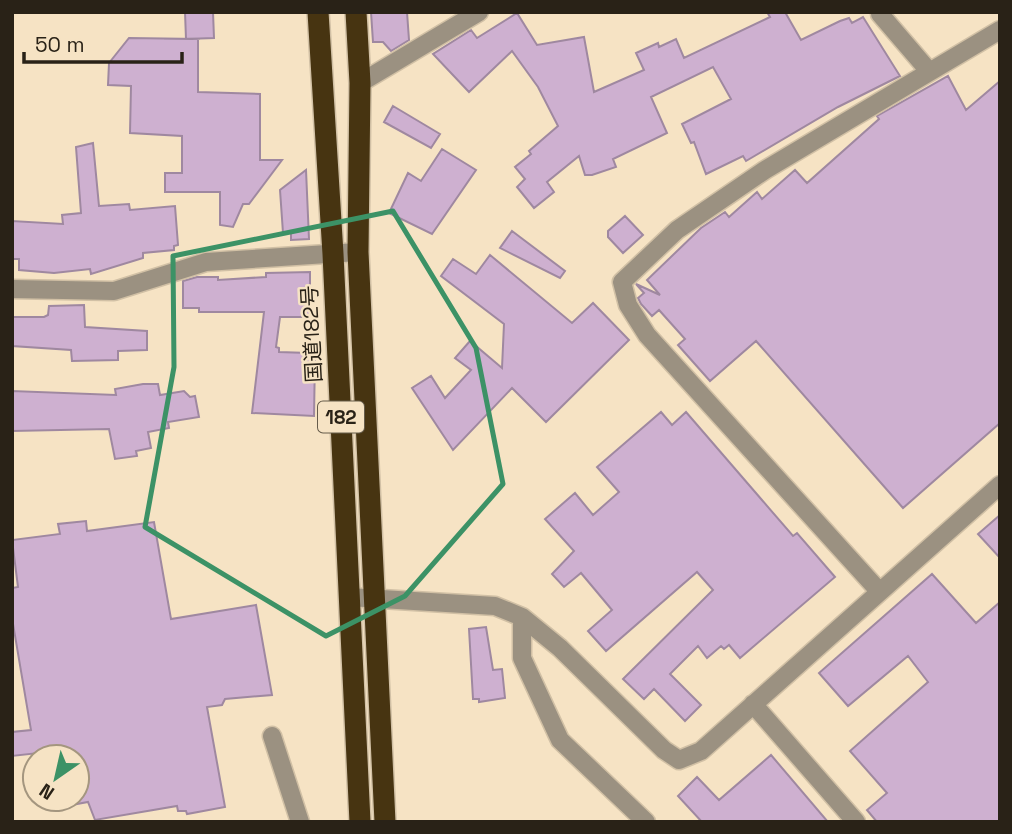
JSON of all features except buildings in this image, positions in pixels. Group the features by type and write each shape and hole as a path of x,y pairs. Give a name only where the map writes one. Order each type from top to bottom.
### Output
{"highway":[{"name":"国道182号","path":"318,12 333,254 360,822"},
{"name":"182","path":"356,12 360,83 358,252 385,822"}],"street":[{"path":"360,83 479,12"},
{"path":"880,14 928,70"},
{"path":"879,591 647,335 628,305 622,282 677,230 765,170 928,70 1000,30"},
{"path":"12,289 114,291 206,262 358,252"},
{"path":"349,597 374,596 495,606 522,617 560,648 664,750 680,760 701,751 1000,485"},
{"path":"522,617 522,658 561,740 646,822"},
{"path":"753,704 856,822"},
{"path":"272,736 300,822"}],"highlighted area":[{"path":"393,211 476,348 503,484 405,596 326,636 145,527 174,367 173,256"}]}
